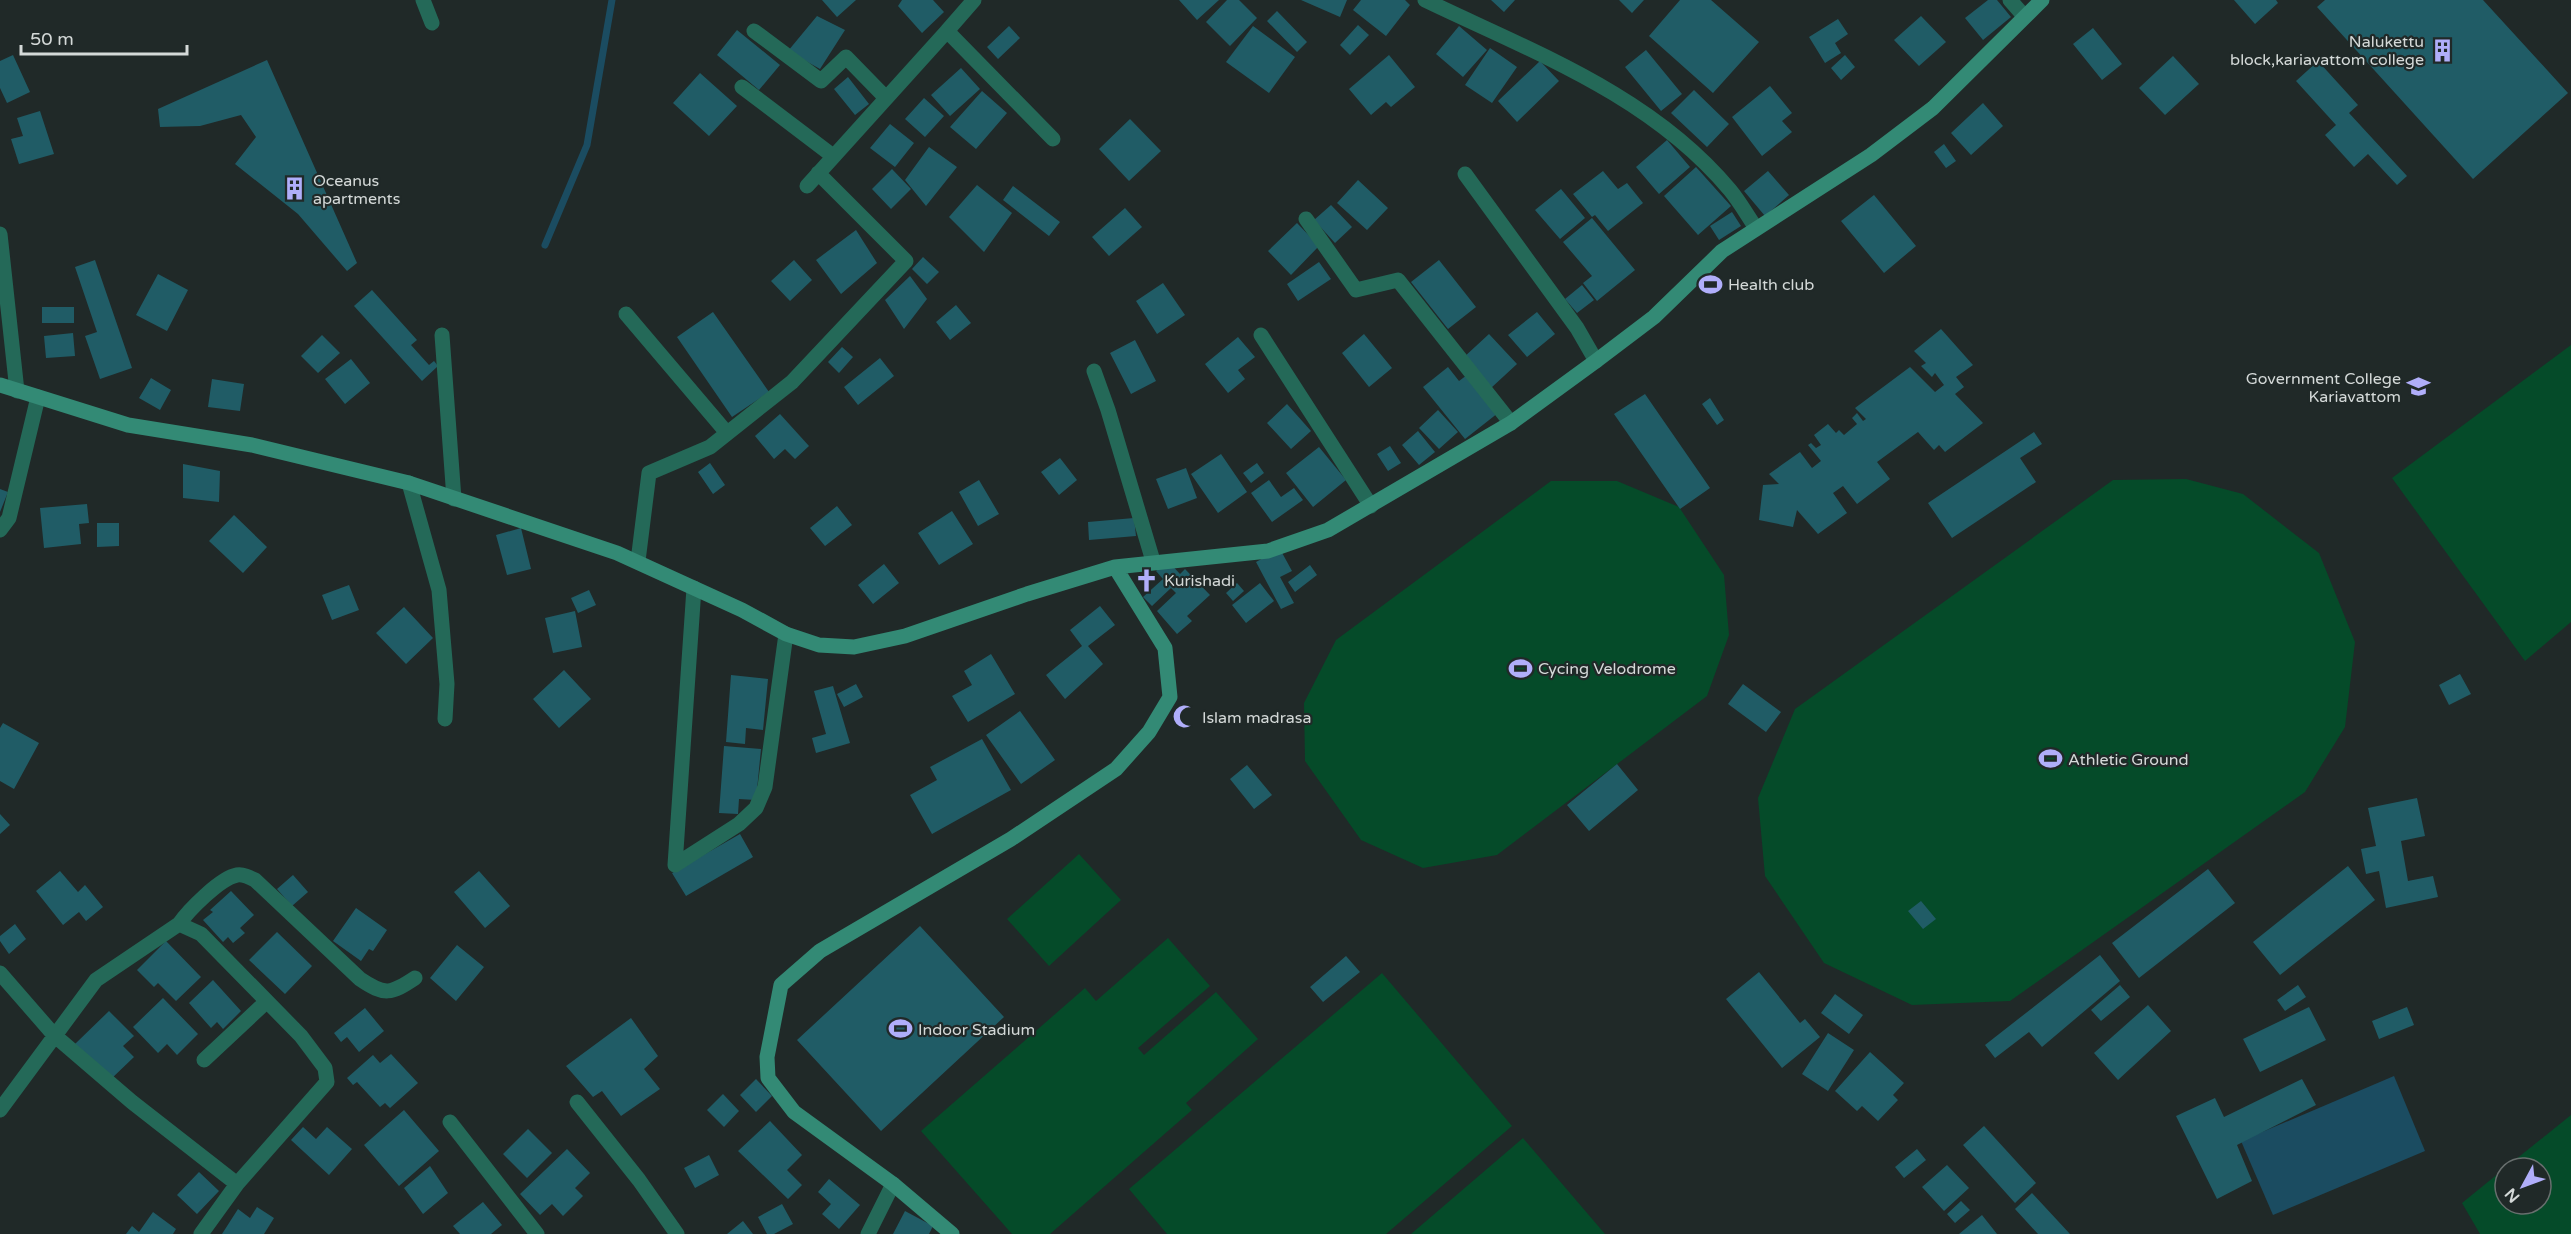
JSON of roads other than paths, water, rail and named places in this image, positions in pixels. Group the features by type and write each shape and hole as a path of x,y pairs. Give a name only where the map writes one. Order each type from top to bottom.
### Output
{"main road":[{"path":"0,385 128,425 252,445 409,483 638,561 786,634 819,645 854,646 905,636 1027,594 1115,567 1153,561 1268,551 1328,530 1511,423 1596,362 1654,317 1722,251 1871,155 1933,108 2042,0"},
{"path":"952,1234 893,1184 794,1112 768,1078 767,1057 781,985 820,951 1011,839 1087,789 1116,769 1149,732 1170,697 1165,648 1115,567"}],"street":[{"path":"423,0 432,23"},
{"path":"807,186 974,0"},
{"path":"1425,0 1557,61 1650,117 1692,150 1730,190 1756,228"},
{"path":"2010,0 2024,16"},
{"path":"754,31 820,81 846,57 886,98"},
{"path":"947,31 1053,140"},
{"path":"742,87 833,156"},
{"path":"638,561 649,473 710,447 792,382 906,261 818,173"},
{"path":"1465,174 1578,328 1596,362"},
{"path":"1306,219 1356,290 1398,280 1511,423"},
{"path":"0,234 17,391"},
{"path":"626,314 727,434"},
{"path":"442,335 454,499"},
{"path":"1261,335 1371,506"},
{"path":"1094,371 1108,410 1153,561"},
{"path":"0,530 9,518 38,397"},
{"path":"409,483 439,590 447,684 445,718"},
{"path":"694,588 675,865 739,824 756,808 765,787 786,634"},
{"path":"0,1110 96,980 179,924 194,907 226,879 237,875 255,880 360,979 376,990 388,992 415,978"},
{"path":"179,924 201,934 301,1036 325,1068 327,1082 237,1184 201,1234"},
{"path":"0,973 54,1035 132,1102 237,1184"},
{"path":"204,1060 266,1002"},
{"path":"577,1102 639,1179 677,1234"},
{"path":"450,1122 537,1234"},
{"path":"868,1234 893,1184"}],"water":[{"path":"2394,1076 2425,1151 2273,1215 2241,1141"}],"waterway":[{"path":"545,245 587,145 612,0"}],"place":[{"name":"Nalukettu block,kariavattom college","path":"2442,50"},
{"name":"Oceanus apartments","path":"295,189"},
{"name":"Health club","path":"1710,284"},
{"name":"Government College Kariavattom","path":"2419,387"},
{"name":"Kurishadi","path":"1146,580"},
{"name":"Cycing Velodrome","path":"1520,668"},
{"name":"Islam madrasa","path":"1184,717"},
{"name":"Athletic Ground","path":"2050,759"},
{"name":"Indoor Stadium","path":"900,1029"}]}
